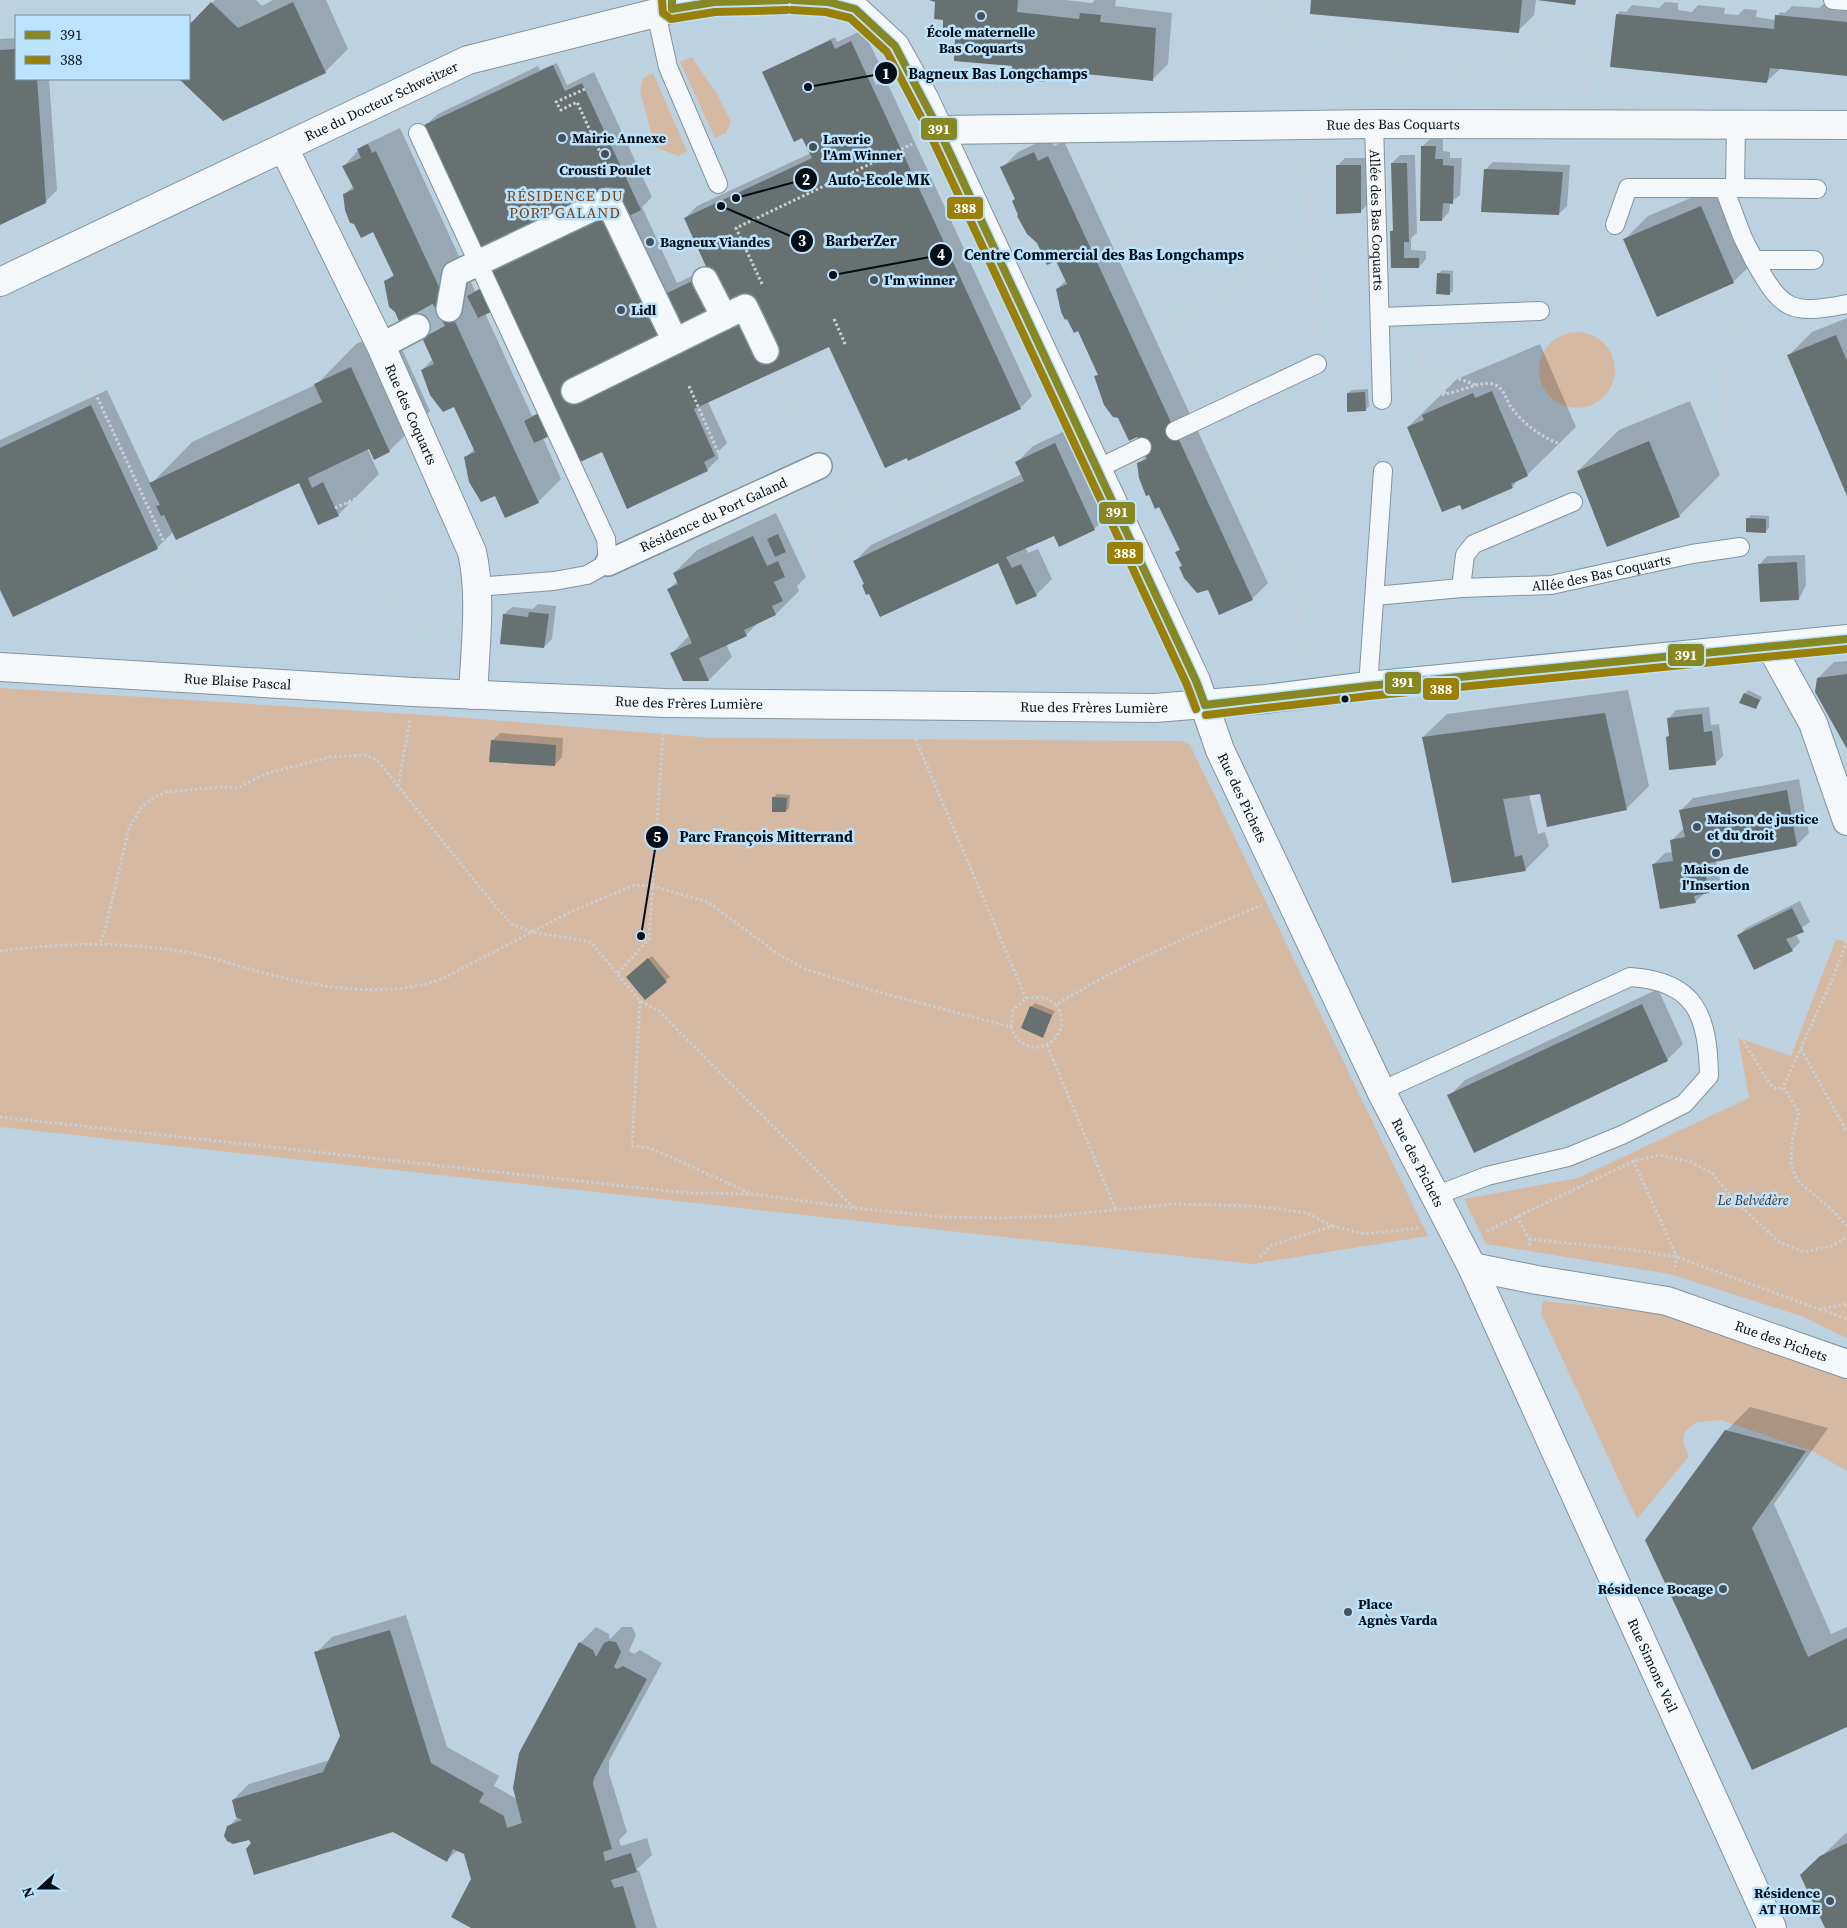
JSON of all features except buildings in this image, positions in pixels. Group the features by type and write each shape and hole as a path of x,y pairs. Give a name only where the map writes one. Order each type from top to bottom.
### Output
{"street":[{"name":"Rue du Docteur Schweitzer","path":"0,282 468,60 620,22 667,7 714,1 787,0"},
{"path":"793,0 828,1"},
{"name":"Rue des Pichets","path":"828,1 855,9 895,46 939,130 1097,468 1205,705 1220,750 1287,893 1380,1091 1472,1267 1537,1280 1667,1301 1847,1364"},
{"name":"Rue des Bas Coquarts","path":"939,130 1374,124 1736,123 1847,125"},
{"name":"Rue des Coquarts","path":"284,148 381,346 472,552 476,569 473,695"},
{"path":"449,309 456,274 608,201 675,341"},
{"path":"705,280 766,351"},
{"path":"574,391 734,312"},
{"path":"381,346 417,327"},
{"name":"Résidence du Port Galand","path":"608,562 819,466"},
{"name":"Rue des Frères Lumière","path":"473,695 665,703 1155,708 1205,705 1668,655 1847,639"},
{"path":"1771,647 1813,723 1847,821"},
{"name":"Rue Blaise Pascal","path":"0,666 229,682 473,695"},
{"name":"Rue Simone Veil","path":"1472,1267 1772,1928"}],"lane":[{"path":"1833,0 1847,1"},
{"path":"667,7 668,67 718,184"},
{"path":"1736,123 1730,188 1742,236 1768,286 1784,303 1801,309 1814,310 1847,304"},
{"name":"Allée des Bas Coquarts","path":"1374,124 1382,400"},
{"path":"418,133 606,539 608,562 587,575 554,582 476,587"},
{"path":"1615,225 1628,188 1817,189"},
{"path":"1754,260 1814,260"},
{"path":"1381,317 1540,311"},
{"path":"1175,431 1317,364"},
{"path":"1097,468 1142,447"},
{"path":"1368,686 1383,471"},
{"path":"1461,588 1465,555 1474,544 1573,502"},
{"name":"Allée des Bas Coquarts","path":"1375,596 1461,588 1552,585 1692,554 1740,547"},
{"path":"1380,1091 1630,977 1654,978 1674,986 1689,999 1704,1025 1708,1045 1708,1076 1684,1104 1622,1135 1568,1157 1487,1176 1440,1206"}],"path":[{"path":"1267,0 1268,10 1290,31 1330,34 1388,55 1440,69 1488,66 1531,51 1569,22 1593,12"},
{"path":"1582,123 1594,0"},
{"path":"620,22 618,43 674,252"},
{"path":"585,89 556,102 561,110 577,102 620,195 608,201"},
{"path":"1306,125 1317,364"},
{"path":"734,312 768,296 736,228 904,147"},
{"path":"1100,167 1214,413"},
{"path":"666,224 682,226"},
{"path":"1170,319 1312,249"},
{"path":"36,265 229,682"},
{"path":"1692,554 1689,521 1720,490 1726,412 1724,343 1737,318 1763,296 1768,286"},
{"path":"834,319 846,346"},
{"path":"1417,350 1417,397"},
{"path":"1422,363 1439,378 1443,384 1445,395"},
{"path":"778,378 801,426"},
{"path":"1439,378 1463,379 1477,386"},
{"path":"1382,400 1445,395 1486,383 1495,385 1502,390 1510,405 1531,429 1541,435 1578,447 1619,429 1652,404 1674,396 1726,412"},
{"path":"689,386 719,454"},
{"path":"1611,387 1641,395 1652,404"},
{"path":"808,547 1074,420"},
{"path":"1230,447 1299,596 1304,694"},
{"path":"1573,502 1571,463 1578,447"},
{"path":"335,508 432,464"},
{"path":"836,502 880,480"},
{"path":"779,484 881,705"},
{"path":"348,502 407,626 475,631"},
{"path":"398,786 414,692"},
{"path":"618,973 649,940 663,737"},
{"path":"915,738 1026,998"},
{"path":"100,942 105,930 129,828 141,808 151,799 166,792 221,787 238,788 265,774 339,757 365,755 378,761 512,924 532,932 591,942 640,1002 659,1011 854,1208"},
{"path":"0,951 100,942 138,944 187,952 275,976 322,984 393,990 421,987 444,978 572,911 635,886 652,886 708,902 778,954 805,969 875,992 1011,1027"},
{"path":"1056,1005 1095,980 1140,958 1287,893"},
{"path":"1704,1025 1737,1031 1770,1084 1776,1089 1783,1087 1847,942"},
{"path":"1045,997 1056,1005 1061,1016 1061,1029 1053,1041 1047,1045 1031,1047 1023,1044 1017,1038 1011,1027 1013,1010 1026,998 1045,997"},
{"path":"640,1002 632,1146 650,1148 753,1194"},
{"path":"1047,1045 1116,1210"},
{"path":"1801,1049 1847,1132"},
{"path":"1783,1087 1799,1112 1792,1141 1791,1164 1797,1180 1831,1209 1847,1226"},
{"path":"1603,1094 1677,1257 1674,1273"},
{"path":"0,1117 688,1193 753,1194 854,1208 943,1217 1001,1218 1172,1204 1256,1206 1307,1213 1332,1226 1364,1234 1419,1228 1440,1206"},
{"path":"1481,1234 1634,1160 1660,1156 1691,1162 1712,1173 1736,1202 1779,1242 1804,1252 1832,1246 1847,1237"},
{"path":"1260,1257 1272,1245 1332,1226"},
{"path":"1529,1239 1634,1250 1677,1257 1847,1319"},
{"path":"1819,1309 1847,1304"}],"green space":[{"path":"692,57 717,94 731,121 726,133 715,138 680,62"},
{"path":"653,73 687,151 678,156 655,147 640,91 643,78"},
{"path":"1577,332 1591,335 1604,343 1612,356 1615,370 1612,384 1604,397 1591,405 1577,408 1563,405 1550,397 1542,384 1539,370 1542,356 1550,343 1563,335"},
{"path":"0,688 441,716 713,738 1182,741 1190,745 1428,1236 1252,1264 0,1127"},
{"name":"Le Belvédère","path":"1836,939 1847,942 1847,1338 1801,1316 1670,1274 1486,1244 1464,1199 1578,1178 1749,1098 1738,1038 1791,1056"},
{"path":"1543,1301 1662,1314 1847,1380 1847,1471 1812,1451 1721,1420 1697,1422 1685,1431 1683,1443 1689,1456 1637,1519 1541,1313"}],"tunnel":[{"path":"417,327 449,309"}],"transit line":[{"name":"388","path":"662,0 663,13 671,19 715,12 787,10"},
{"name":"391","path":"672,0 672,9 714,2 787,0"},
{"name":"391","path":"793,0 828,2 855,9 895,46 939,130 1196,681 1205,705"},
{"name":"388","path":"792,10 826,12 850,18 887,52 930,134 1187,685 1196,709"},
{"name":"391","path":"1205,705 1368,686 1847,639"},
{"name":"388","path":"1206,715 1369,696 1847,649"}],"place":[{"name":"École maternelle Bas Coquarts","path":"981,16"},
{"name":"Bagneux Bas Longchamps","path":"808,87"},
{"name":"Mairie Annexe","path":"562,138"},
{"name":"Laverie l'Am Winner","path":"813,147"},
{"name":"Crousti Poulet","path":"605,154"},
{"name":"Auto-Ecole MK","path":"736,198"},
{"name":"BarberZer","path":"721,206"},
{"name":"Bagneux Viandes","path":"650,242"},
{"name":"Centre Commercial des Bas Longchamps","path":"833,275"},
{"name":"I'm winner","path":"874,280"},
{"name":"Lidl","path":"621,310"},
{"name":"Maison de justice et du droit","path":"1697,827"},
{"name":"Maison de l'Insertion","path":"1716,853"},
{"name":"Parc François Mitterrand","path":"641,936"},
{"name":"Résidence Bocage","path":"1723,1589"},
{"name":"Place Agnès Varda","path":"1348,1612"},
{"name":"Résidence AT HOME","path":"1830,1901"}],"district":[{"name":"RÉSIDENCE DU PORT GALAND","path":"565,204"}]}
